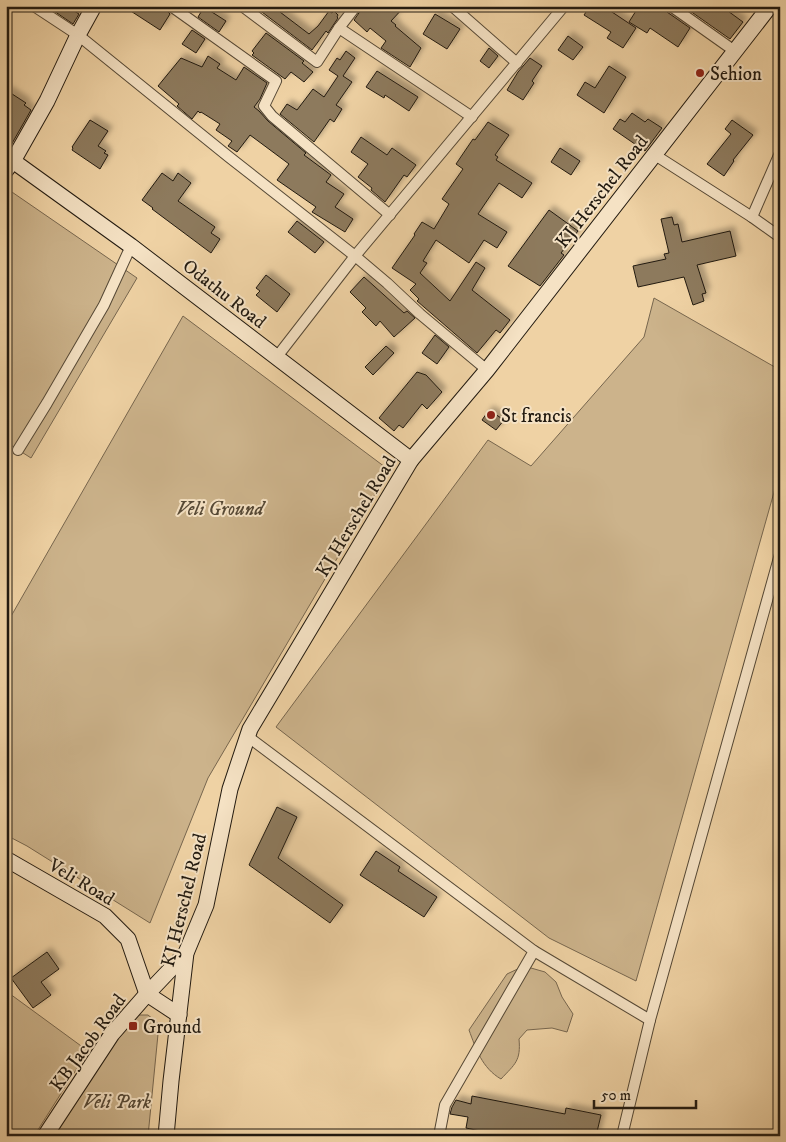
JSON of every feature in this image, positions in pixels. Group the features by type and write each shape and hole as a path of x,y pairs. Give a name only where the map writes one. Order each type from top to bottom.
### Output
{"main road":[{"path":"8,163 47,101 94,6"},
{"name":"KJ Herschel Road","path":"166,1136 186,953 206,904 230,789 248,736 411,460 487,370 770,6"},
{"name":"Odathu Road","path":"8,163 131,246 411,460"},
{"name":"Veli Road","path":"6,859 105,916 128,939 147,994"},
{"name":"KB Jacob Road","path":"45,1136 112,1034 186,953"},
{"path":"147,994 179,1015"}],"street":[{"path":"34,6 78,35 228,158 355,256 487,370"},
{"path":"171,6 276,81 264,106 272,116 390,215"},
{"path":"242,6 316,62 356,6"},
{"path":"452,6 517,63"},
{"path":"276,358 355,256 564,6"},
{"path":"671,6 736,52"},
{"path":"339,28 472,117"},
{"path":"752,217 780,153"},
{"path":"655,155 780,237"},
{"path":"18,450 104,305 131,246"},
{"path":"622,1136 650,1020 780,554"},
{"path":"248,736 534,951 650,1020"},
{"path":"439,1136 445,1105 534,951"}],"green space":[{"path":"9,190 137,278 31,458 6,442 6,196"},
{"path":"654,298 780,370 780,471 636,981 549,938 276,727 488,440 531,466 644,337"},
{"name":"Veli Ground","path":"183,316 389,470 208,778 150,923 27,846 6,835 6,625"},
{"path":"524,966 545,972 556,982 562,997 573,1014 567,1032 552,1028 527,1030 519,1039 519,1052 516,1062 501,1079 494,1075 484,1064 469,1030 507,974"},
{"path":"6,991 88,1051 34,1136 17,1136 6,1129"},
{"name":"Veli Park","path":"138,1015 148,1015 159,1024 148,1136 51,1136 130,1020"}],"building":[{"path":"53,6 66,6 79,14 73,24 51,9"},
{"path":"123,6 164,6 170,14 160,30"},
{"path":"254,6 285,6 280,12 309,34 318,26 329,11 332,13 334,11 338,18 328,33 326,31 312,50"},
{"path":"363,6 405,6 391,21 421,48 410,67 381,48 386,41 370,28 367,32 354,20"},
{"path":"590,6 603,6 636,28 623,48 607,38 611,32 584,15"},
{"path":"639,6 664,6 667,12 690,28 678,47 650,28 647,33 629,22"},
{"path":"683,6 721,6 743,22 730,39"},
{"path":"204,7 226,21 219,32 198,17"},
{"path":"435,14 460,29 447,49 423,34"},
{"path":"192,30 205,39 196,53 182,44"},
{"path":"266,33 304,61 302,63 313,72 304,82 291,72 285,79 252,55 254,53 252,51"},
{"path":"568,36 583,47 573,60 558,50"},
{"path":"489,48 498,56 489,68 480,61"},
{"path":"346,51 355,58 343,76 352,82 336,105 342,109 334,122 330,119 314,142 280,114 287,104 297,110 313,89 324,97 338,76 329,70 337,58 340,60"},
{"path":"208,56 220,64 217,68 236,80 244,67 267,83 254,107 306,153 304,155 331,175 326,182 344,194 335,207 353,219 345,232 312,212 316,207 277,180 289,164 250,135 237,152 228,146 232,141 216,130 220,124 198,111 192,119 177,106 179,104 158,86 181,58 202,67"},
{"path":"530,58 542,66 523,100 507,90 518,72"},
{"path":"609,66 626,77 604,113 577,95 585,82 595,88"},
{"path":"377,71 418,97 409,111 385,95 384,98 366,87"},
{"path":"6,90 26,103 24,105 31,110 6,154"},
{"path":"632,113 645,122 648,119 662,128 645,151 613,129 620,119 625,122"},
{"path":"90,120 108,131 98,146 106,151 104,153 108,155 100,169 72,150 72,147"},
{"path":"732,120 753,135 733,160 724,176 707,164 731,134 725,129"},
{"path":"488,122 509,135 495,155 498,157 496,160 532,183 522,198 499,183 478,214 507,232 497,248 484,240 469,263 436,240 423,261 427,263 420,273 450,301 476,262 485,268 472,290 510,320 500,333 496,330 477,353 417,301 419,299 410,290 416,284 392,268 422,222 434,229 449,204 442,199 463,169 456,164 473,139 475,140"},
{"path":"361,137 387,155 392,148 416,165 407,177 404,175 385,202 358,177 368,164 351,152"},
{"path":"560,148 580,161 571,175 551,162"},
{"path":"162,173 173,181 178,173 191,183 178,201 215,227 211,233 220,239 211,253 142,200"},
{"path":"549,210 578,231 561,253 564,255 540,286 508,266"},
{"path":"672,217 674,225 678,224 682,242 730,231 736,256 697,265 706,293 702,294 704,301 693,305 684,277 638,287 633,266 666,259 664,254 669,253 661,219"},
{"path":"297,221 324,242 315,253 288,232"},
{"path":"266,275 290,294 277,312 256,295 260,291 256,288"},
{"path":"364,277 404,313 407,311 415,318 394,337 380,321 376,326 362,312 366,308 350,292"},
{"path":"435,335 449,347 437,364 422,353"},
{"path":"386,346 394,353 373,375 365,367"},
{"path":"417,372 426,375 442,392 427,409 422,404 403,428 399,425 394,431 379,418"},
{"name":"St francis","path":"489,410 504,420 496,430 482,420"},
{"path":"277,807 297,817 278,858 343,905 330,923 249,865"},
{"path":"376,851 400,867 398,871 437,897 424,917 360,875"},
{"path":"47,952 59,969 41,982 51,995 33,1008 11,978"},
{"path":"472,1096 565,1114 566,1108 601,1115 596,1136 504,1136 466,1128 468,1117 450,1114 456,1100 471,1104"}],"place":[{"name":"Sehion","path":"700,73"},
{"name":"St francis","path":"491,415"},
{"name":"Ground","path":"133,1026"}]}
